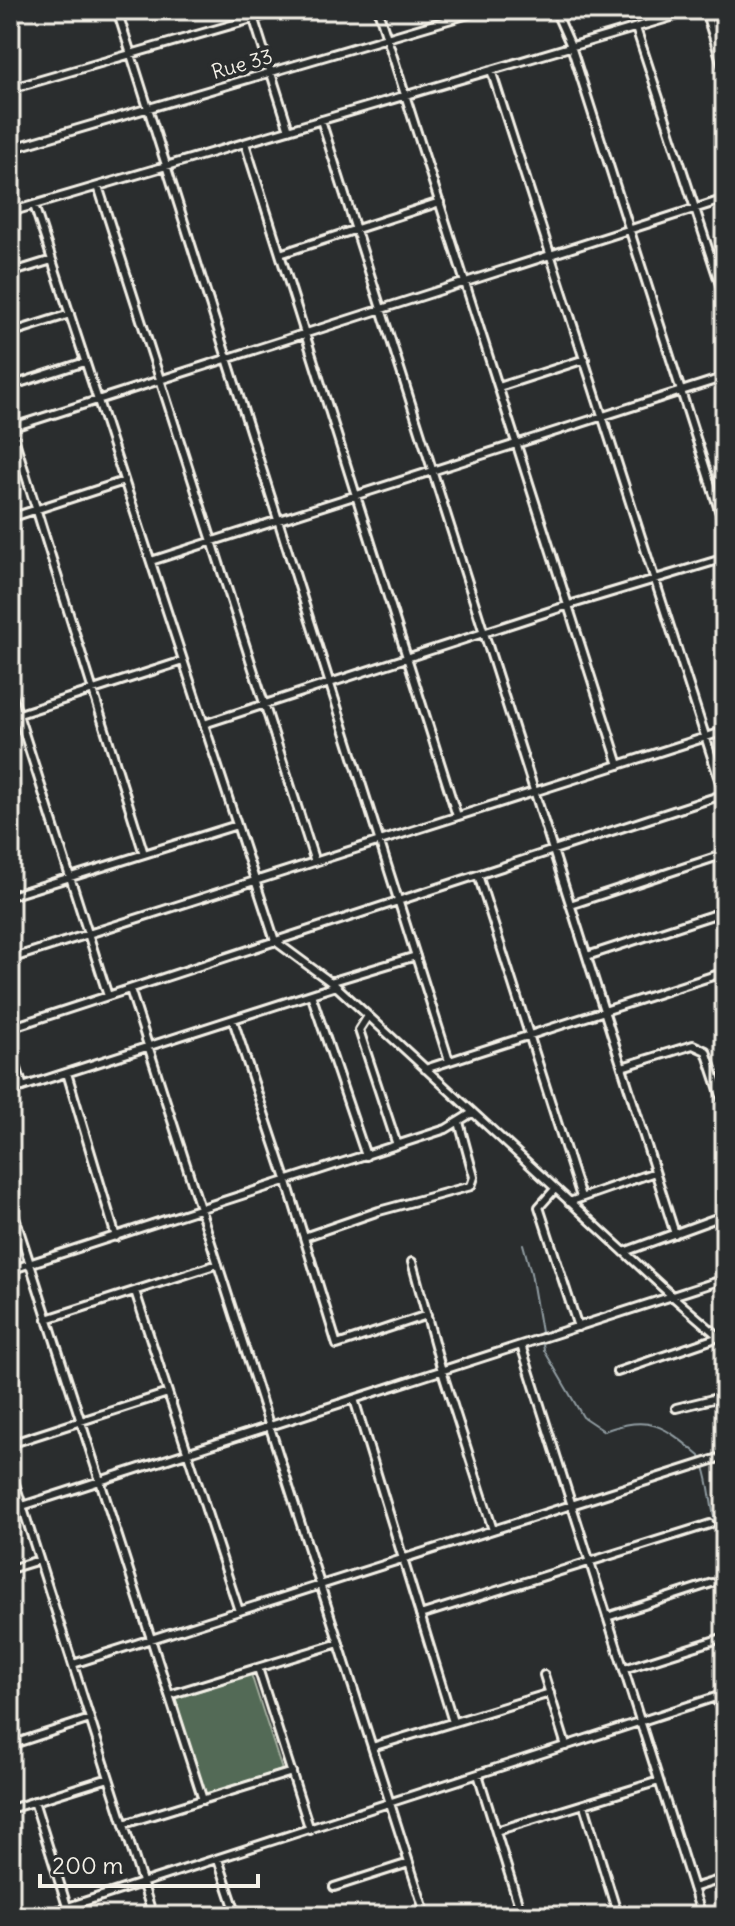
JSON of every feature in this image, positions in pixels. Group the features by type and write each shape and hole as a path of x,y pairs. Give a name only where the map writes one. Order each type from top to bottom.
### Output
{"street":[{"path":"117,10 449,1061"},
{"path":"251,10 289,130"},
{"path":"10,89 283,10"},
{"path":"378,10 619,765"},
{"name":"Rue 33","path":"10,149 482,10"},
{"path":"555,10 571,46 725,529"},
{"path":"10,212 636,28 671,13 695,10"},
{"path":"705,10 725,74"},
{"path":"636,28 725,300"},
{"path":"10,1028 725,795 491,70"},
{"path":"321,120 675,1234"},
{"path":"245,143 457,816"},
{"path":"98,186 315,862"},
{"path":"144,854 10,428 725,199"},
{"path":"280,254 440,202"},
{"path":"34,205 275,941 333,984 722,1339"},
{"path":"10,273 52,260"},
{"path":"10,333 70,314"},
{"path":"499,387 585,359"},
{"path":"10,386 85,362"},
{"path":"151,561 725,377"},
{"path":"10,518 124,481"},
{"path":"204,724 484,632 725,558"},
{"path":"10,717 183,661"},
{"path":"10,689 108,996"},
{"path":"10,959 725,731"},
{"path":"10,896 237,825"},
{"path":"570,905 725,854"},
{"path":"478,875 581,1197"},
{"path":"587,956 725,911"},
{"path":"10,1091 233,1020 416,956"},
{"path":"425,1069 725,972"},
{"path":"130,989 426,1916"},
{"path":"311,994 366,1156"},
{"path":"368,1016 359,1030 397,1145"},
{"path":"233,1020 337,1345 427,1315"},
{"path":"622,1067 693,1045 700,1046 706,1051 725,1108"},
{"path":"10,1047 23,1087"},
{"path":"67,1073 116,1237"},
{"path":"10,1270 366,1156 459,1122 472,1113"},
{"path":"304,1237 379,1211 471,1186 474,1177 459,1122"},
{"path":"569,1202 655,1172"},
{"path":"555,1189 539,1207 578,1327"},
{"path":"10,1202 203,1800"},
{"path":"624,1252 725,1215"},
{"path":"412,1262 442,1371 493,1530"},
{"path":"47,1319 218,1264"},
{"path":"10,1510 725,1279"},
{"path":"135,1291 239,1611"},
{"path":"617,1372 722,1339"},
{"path":"521,1345 702,1916"},
{"path":"10,1444 168,1393"},
{"path":"676,1408 725,1396"},
{"path":"354,1399 453,1722"},
{"path":"73,1664 725,1456"},
{"path":"10,1468 153,1916"},
{"path":"420,1615 710,1524"},
{"path":"10,1569 39,1560"},
{"path":"607,1617 712,1583"},
{"path":"624,1669 725,1637"},
{"path":"169,1695 339,1643"},
{"path":"258,1668 310,1830"},
{"path":"544,1675 566,1746"},
{"path":"372,1747 550,1693"},
{"path":"40,1916 725,1694"},
{"path":"716,1697 725,1723"},
{"path":"10,1733 12,1745 90,1719"},
{"path":"124,1824 292,1772"},
{"path":"478,1774 522,1916"},
{"path":"10,1809 109,1778"},
{"path":"496,1831 659,1781"},
{"path":"34,1801 70,1916"},
{"path":"584,1805 617,1914 600,1916"},
{"path":"218,1859 237,1916"},
{"path":"334,1887 409,1863"},
{"path":"693,1888 725,1878"}],"green space":[{"path":"251,1674 282,1770 205,1795 174,1699"}],"waterway":[{"path":"523,1244 544,1350 583,1417 604,1431 634,1424 656,1426 700,1456 701,1461"},
{"path":"704,1467 716,1524 725,1541"}]}
